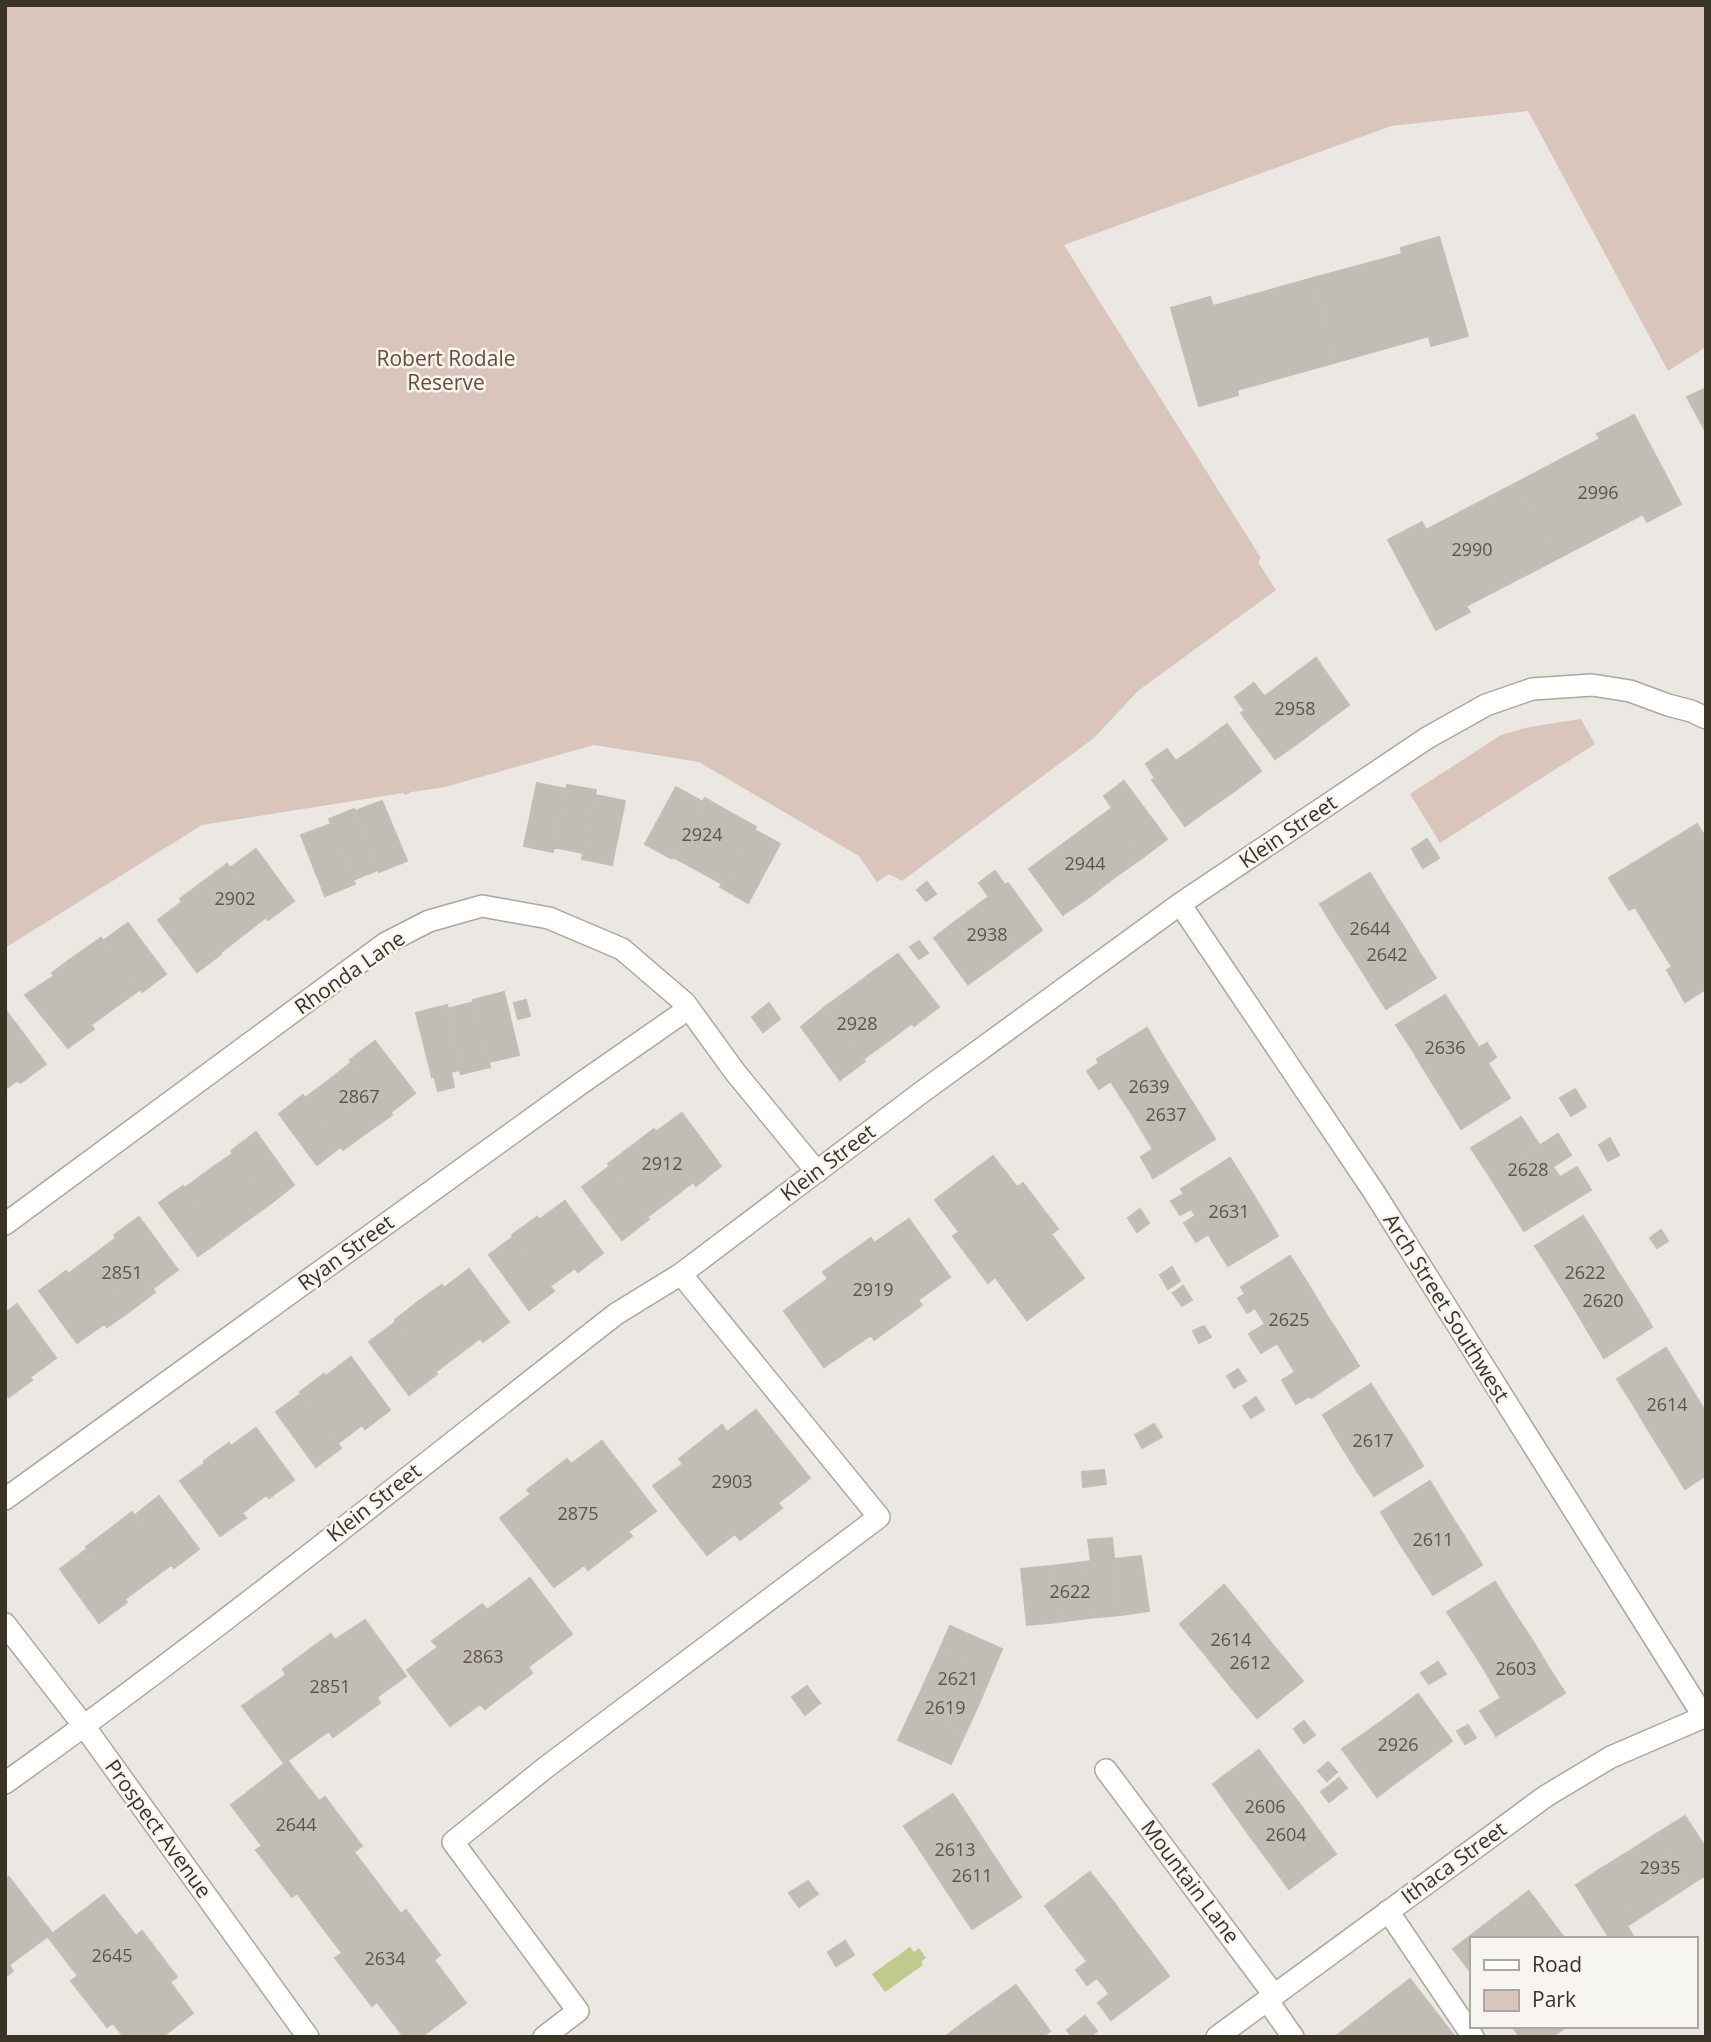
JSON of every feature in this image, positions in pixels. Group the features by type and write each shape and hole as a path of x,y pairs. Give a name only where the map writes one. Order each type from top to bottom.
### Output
{"street":[{"name":"Klein Street","path":"5,1783 84,1727 616,1314 681,1274 922,1092 1180,904 1427,738 1486,705 1532,689 1592,685 1630,691 1706,718"},
{"name":"Arch Street Southwest","path":"1180,904 1374,1192 1705,1717"},
{"name":"Rhonda Lane","path":"5,1224 386,943 429,921 482,906 548,918 622,949 685,1003 735,1072 817,1172"},
{"name":"Ryan Street","path":"5,1499 688,1009"},
{"path":"544,2037 578,2011 453,1842 545,1768 879,1517 681,1274"},
{"name":"Prospect Avenue","path":"5,1624 84,1727 308,2037"},
{"name":"Ithaca Street","path":"1217,2037 1546,1796 1611,1758 1705,1717"},
{"name":"Mountain Lane","path":"1106,1770 1271,1997 1293,2037"},
{"path":"1388,1911 1473,2037"}],"green space":[{"name":"Robert Rodale Reserve","path":"5,5 1706,5 1706,347 1668,371 1528,111 1391,126 1064,245 1261,558 1258,562 1276,590 1138,691 1094,738 902,881 889,874 877,882 859,856 699,762 594,745 445,787 202,825 5,948"},
{"path":"1581,719 1595,744 1440,843 1410,794 1501,735 1529,727"}],"shaded area":[{"path":"910,1947 914,1952 919,1948 926,1958 921,1962 923,1965 885,1992 872,1974"}],"building":[{"path":"1439,237 1468,336 1431,346 1429,336 1337,362 1313,278 1402,254 1401,248"},
{"path":"1313,278 1337,362 1237,390 1238,395 1199,406 1171,308 1210,297 1213,306"},
{"path":"1706,388 1706,432 1687,397"},
{"path":"1634,415 1681,504 1647,522 1643,514 1555,560 1516,483 1600,439 1597,434"},
{"path":"1516,483 1555,560 1466,606 1470,612 1436,630 1388,540 1422,522 1426,530"},
{"path":"1316,658 1349,705 1323,724 1289,678"},
{"path":"1289,678 1323,724 1302,740 1268,694"},
{"path":"1254,683 1264,696 1268,694 1302,740 1275,759 1241,713 1245,711 1235,697"},
{"path":"1227,724 1261,771 1233,792 1199,745"},
{"path":"1199,745 1233,792 1210,808 1176,761"},
{"path":"1167,749 1210,808 1185,826 1152,780 1155,778 1146,764"},
{"path":"1124,781 1167,839 1142,858 1108,811 1112,808 1104,796"},
{"path":"537,783 566,789 553,852 524,846"},
{"path":"567,785 596,790 583,853 554,847"},
{"path":"676,787 703,802 672,859 645,844"},
{"path":"595,795 625,801 612,865 582,859"},
{"path":"705,798 731,813 699,871 673,857"},
{"path":"382,801 407,861 379,872 355,811"},
{"path":"354,809 378,870 353,880 329,819"},
{"path":"1108,811 1142,858 1115,877 1082,830"},
{"path":"731,813 756,827 722,888 722,884 699,871"},
{"path":"331,824 355,884 325,896 301,835"},
{"path":"1697,824 1706,838 1706,989 1685,1002 1667,970 1672,967 1635,907 1629,910 1609,878"},
{"path":"755,830 780,844 748,903 722,888"},
{"path":"1082,830 1115,877 1089,897 1055,850"},
{"path":"1427,839 1439,858 1423,868 1412,849"},
{"path":"256,849 294,901 268,920 230,868"},
{"path":"1055,850 1089,897 1063,915 1029,869"},
{"path":"227,864 266,917 243,935 204,881"},
{"path":"995,871 1005,885 1008,883 1042,930 1018,948 983,901 989,897 979,883"},
{"path":"1370,873 1387,901 1337,932 1320,904"},
{"path":"204,881 243,935 220,953 180,899"},
{"path":"927,882 936,894 926,901 917,890"},
{"path":"983,901 1018,948 991,968 956,921"},
{"path":"1387,901 1404,927 1354,958 1337,932"},
{"path":"182,902 221,954 197,972 158,920"},
{"path":"956,921 991,968 968,984 934,938"},
{"path":"128,923 166,974 142,992 103,941"},
{"path":"1404,927 1419,952 1369,982 1354,958"},
{"path":"101,938 139,990 114,1008 75,956"},
{"path":"919,941 928,953 919,959 910,947"},
{"path":"1419,952 1436,978 1386,1009 1369,982"},
{"path":"898,954 939,1007 914,1026 874,971"},
{"path":"75,956 114,1008 91,1025 52,973"},
{"path":"874,971 912,1023 888,1041 850,989"},
{"path":"54,976 94,1029 68,1048 25,995"},
{"path":"850,989 888,1041 863,1059 825,1007"},
{"path":"504,992 519,1055 489,1062 473,1000"},
{"path":"1445,995 1462,1021 1413,1051 1396,1025"},
{"path":"526,1000 530,1016 518,1019 514,1003"},
{"path":"474,1002 490,1067 461,1074 447,1009"},
{"path":"769,1003 780,1019 763,1032 752,1017"},
{"path":"447,1005 460,1070 451,1072 454,1087 438,1091 416,1013"},
{"path":"825,1007 865,1061 840,1080 801,1027"},
{"path":"7,1012 46,1064 20,1083 5,1062"},
{"path":"1462,1021 1477,1045 1428,1076 1413,1051"},
{"path":"1147,1028 1164,1057 1115,1088 1111,1081 1099,1089 1087,1071 1099,1063 1097,1059"},
{"path":"375,1041 415,1093 390,1113 350,1060"},
{"path":"1487,1043 1496,1057 1488,1063 1494,1073 1445,1103 1428,1076 1477,1045 1478,1048"},
{"path":"1164,1057 1182,1086 1133,1116 1115,1088"},
{"path":"5,1062 18,1080 5,1089"},
{"path":"352,1062 392,1115 366,1133 328,1081"},
{"path":"1494,1073 1510,1098 1461,1129 1445,1103"},
{"path":"328,1081 366,1133 343,1150 305,1098"},
{"path":"1182,1086 1199,1113 1150,1144 1133,1116"},
{"path":"1575,1089 1586,1107 1571,1116 1560,1098"},
{"path":"303,1095 340,1147 317,1165 279,1114"},
{"path":"682,1113 721,1166 696,1186 656,1132"},
{"path":"1199,1113 1215,1139 1153,1178 1141,1157 1153,1149 1150,1144"},
{"path":"1521,1117 1540,1146 1490,1177 1471,1148"},
{"path":"654,1129 693,1182 671,1199 632,1146"},
{"path":"256,1132 294,1185 270,1204 231,1151"},
{"path":"1558,1134 1571,1155 1553,1167 1557,1173 1507,1204 1490,1177"},
{"path":"1610,1138 1619,1155 1608,1161 1599,1145"},
{"path":"632,1146 671,1199 647,1217 608,1164"},
{"path":"232,1154 270,1204 246,1221 209,1170"},
{"path":"993,1156 1017,1187 1023,1183 1058,1229 1051,1234 1084,1278 1027,1320 995,1277 988,1283 953,1236 959,1232 935,1200"},
{"path":"1230,1158 1246,1183 1196,1216 1191,1209 1180,1215 1171,1201 1184,1194 1181,1189"},
{"path":"609,1167 649,1219 622,1240 582,1187"},
{"path":"1577,1167 1591,1190 1524,1231 1507,1204 1557,1173 1560,1177"},
{"path":"209,1170 246,1221 222,1239 185,1188"},
{"path":"1246,1183 1262,1209 1212,1241 1209,1234 1196,1242 1184,1223"},
{"path":"183,1186 222,1239 198,1256 159,1203"},
{"path":"565,1201 603,1253 578,1272 539,1220"},
{"path":"1140,1209 1149,1223 1137,1232 1128,1218"},
{"path":"1262,1209 1278,1236 1228,1266 1212,1241"},
{"path":"1583,1216 1601,1244 1553,1274 1535,1246"},
{"path":"139,1217 178,1270 152,1289 114,1235"},
{"path":"537,1217 575,1268 550,1286 512,1235"},
{"path":"909,1219 950,1277 918,1300 922,1305 874,1340 871,1335 824,1367 784,1311 828,1279 823,1272 871,1238 874,1243"},
{"path":"1661,1230 1668,1241 1657,1248 1650,1238"},
{"path":"513,1237 554,1291 529,1310 489,1255"},
{"path":"116,1238 155,1292 130,1311 91,1257"},
{"path":"1601,1244 1618,1272 1570,1301 1553,1274"},
{"path":"1290,1256 1308,1284 1260,1316 1255,1308 1247,1313 1238,1298 1245,1294 1241,1287"},
{"path":"91,1257 130,1311 107,1327 68,1274"},
{"path":"1172,1267 1180,1281 1168,1289 1160,1275"},
{"path":"469,1269 509,1322 483,1342 444,1288"},
{"path":"66,1271 104,1324 77,1343 39,1291"},
{"path":"1618,1272 1636,1300 1586,1328 1570,1301"},
{"path":"1308,1284 1326,1314 1261,1353 1249,1334 1265,1324 1260,1316"},
{"path":"442,1285 480,1338 459,1354 419,1301"},
{"path":"1183,1286 1192,1300 1182,1306 1173,1293"},
{"path":"1636,1300 1652,1327 1604,1358 1586,1328"},
{"path":"419,1301 459,1354 435,1372 395,1320"},
{"path":"17,1304 56,1358 30,1377 5,1343 5,1313"},
{"path":"1326,1314 1344,1342 1295,1372 1277,1343"},
{"path":"396,1322 437,1374 409,1395 369,1342"},
{"path":"1204,1326 1211,1337 1199,1343 1193,1331"},
{"path":"1344,1342 1359,1366 1311,1398 1310,1396 1296,1404 1282,1380"},
{"path":"5,1343 32,1380 9,1397 5,1392"},
{"path":"1666,1348 1683,1375 1634,1406 1617,1379"},
{"path":"351,1357 390,1410 365,1429 326,1376"},
{"path":"1238,1369 1246,1381 1234,1388 1227,1376"},
{"path":"324,1374 362,1425 338,1443 300,1392"},
{"path":"1683,1375 1700,1403 1652,1436 1634,1406"},
{"path":"1371,1384 1388,1411 1339,1442 1323,1415"},
{"path":"301,1394 341,1448 316,1467 276,1412"},
{"path":"1256,1397 1264,1410 1251,1418 1243,1406"},
{"path":"1700,1403 1706,1413 1706,1440 1669,1463 1652,1436"},
{"path":"756,1410 810,1478 778,1503 782,1508 740,1540 735,1534 707,1555 653,1486 683,1464 679,1459 722,1425 727,1432"},
{"path":"1388,1411 1407,1440 1357,1471 1339,1442"},
{"path":"1154,1424 1162,1437 1142,1448 1135,1435"},
{"path":"256,1428 294,1480 269,1498 231,1446"},
{"path":"1407,1440 1423,1466 1374,1496 1357,1471"},
{"path":"1706,1440 1706,1475 1685,1489 1669,1463"},
{"path":"602,1441 656,1511 628,1532 632,1536 588,1570 584,1565 554,1587 500,1518 531,1494 527,1490 567,1459 571,1464"},
{"path":"229,1443 266,1495 242,1513 204,1461"},
{"path":"205,1463 246,1518 220,1536 180,1481"},
{"path":"1104,1470 1106,1484 1083,1487 1082,1472"},
{"path":"1430,1481 1448,1511 1399,1542 1381,1512"},
{"path":"159,1496 199,1549 174,1568 134,1516"},
{"path":"1448,1511 1466,1539 1417,1570 1399,1542"},
{"path":"132,1512 171,1565 149,1581 110,1529"},
{"path":"110,1529 149,1581 125,1599 86,1547"},
{"path":"1112,1538 1120,1615 1089,1618 1084,1562 1091,1561 1088,1540"},
{"path":"1466,1539 1482,1565 1433,1595 1417,1570"},
{"path":"87,1549 127,1602 99,1623 60,1569"},
{"path":"1141,1556 1149,1611 1120,1615 1115,1559"},
{"path":"1084,1562 1089,1618 1058,1622 1051,1566"},
{"path":"1051,1566 1058,1622 1027,1625 1021,1569"},
{"path":"530,1578 572,1634 528,1667 532,1673 485,1709 480,1704 450,1726 407,1670 438,1647 432,1641 482,1604 487,1610"},
{"path":"1495,1582 1513,1611 1466,1641 1447,1612"},
{"path":"1224,1585 1245,1610 1199,1647 1180,1624"},
{"path":"1245,1610 1264,1634 1218,1671 1199,1647"},
{"path":"1513,1611 1532,1640 1484,1669 1466,1641"},
{"path":"365,1620 406,1676 377,1697 380,1703 333,1737 329,1731 284,1763 242,1706 286,1675 283,1669 331,1634 335,1640"},
{"path":"950,1626 1002,1649 991,1675 939,1651"},
{"path":"1264,1634 1282,1656 1236,1693 1218,1671"},
{"path":"1532,1640 1549,1668 1501,1698 1484,1669"},
{"path":"939,1651 991,1675 978,1706 925,1682"},
{"path":"1282,1656 1303,1681 1257,1718 1236,1693"},
{"path":"1438,1662 1446,1674 1429,1684 1421,1673"},
{"path":"1549,1668 1565,1693 1496,1736 1480,1711"},
{"path":"925,1682 978,1706 965,1734 912,1710"},
{"path":"807,1686 820,1703 805,1715 792,1697"},
{"path":"1418,1694 1452,1741 1428,1759 1393,1713"},
{"path":"912,1710 965,1734 951,1764 898,1740"},
{"path":"1393,1713 1428,1759 1402,1778 1368,1731"},
{"path":"1304,1721 1315,1735 1304,1743 1294,1729"},
{"path":"1468,1725 1476,1738 1465,1744 1457,1731"},
{"path":"1368,1731 1402,1778 1377,1797 1342,1749"},
{"path":"1259,1750 1278,1776 1232,1811 1213,1784"},
{"path":"288,1761 319,1801 325,1797 362,1846 354,1852 376,1881 320,1924 297,1893 292,1897 256,1850 262,1846 231,1805"},
{"path":"1328,1762 1337,1772 1327,1781 1318,1771"},
{"path":"1278,1776 1299,1803 1252,1839 1232,1811"},
{"path":"1339,1778 1347,1788 1329,1802 1321,1792"},
{"path":"953,1794 971,1821 922,1853 904,1826"},
{"path":"1299,1803 1320,1832 1273,1867 1252,1839"},
{"path":"1685,1816 1706,1848 1706,1875 1690,1885 1656,1834"},
{"path":"971,1821 988,1847 939,1879 922,1853"},
{"path":"1320,1832 1336,1854 1289,1889 1273,1867"},
{"path":"1656,1834 1690,1885 1664,1902 1631,1850"},
{"path":"988,1847 1005,1873 956,1905 939,1879"},
{"path":"1631,1850 1664,1902 1636,1920 1602,1868"},
{"path":"1602,1868 1636,1920 1627,1926 1634,1937 1609,1937 1576,1885"},
{"path":"1090,1872 1112,1900 1066,1934 1045,1906"},
{"path":"1005,1873 1021,1897 972,1929 956,1905"},
{"path":"9,1877 52,1933 9,1965 13,1971 5,1977 5,1880"},
{"path":"376,1881 401,1914 406,1910 440,1955 434,1960 466,2003 421,2037 404,2037 377,2002 372,2006 335,1958 342,1953 320,1924"},
{"path":"808,1881 818,1894 799,1907 789,1893"},
{"path":"1529,1891 1564,1937 1470,1937 1470,1971 1453,1949"},
{"path":"104,1895 136,1936 142,1931 177,1977 170,1982 193,2013 162,2037 124,2037 113,2023 107,2027 71,1981 78,1976 48,1937"},
{"path":"1112,1900 1132,1927 1087,1961 1066,1934"},
{"path":"1132,1927 1152,1953 1106,1989 1097,1978 1087,1985 1076,1970"},
{"path":"845,1941 854,1955 836,1966 828,1952"},
{"path":"1152,1953 1169,1976 1111,2020 1098,2003 1109,1994 1106,1989"},
{"path":"1410,1979 1455,2037 1335,2037"},
{"path":"1016,1985 1050,2031 1042,2037 1015,2037 991,2003"},
{"path":"991,2003 1015,2037 979,2037 967,2020"},
{"path":"1085,2016 1097,2031 1090,2037 1072,2037 1067,2030"},
{"path":"967,2020 979,2037 945,2037"},
{"path":"1513,2028 1564,2028 1552,2037 1520,2037"}]}
